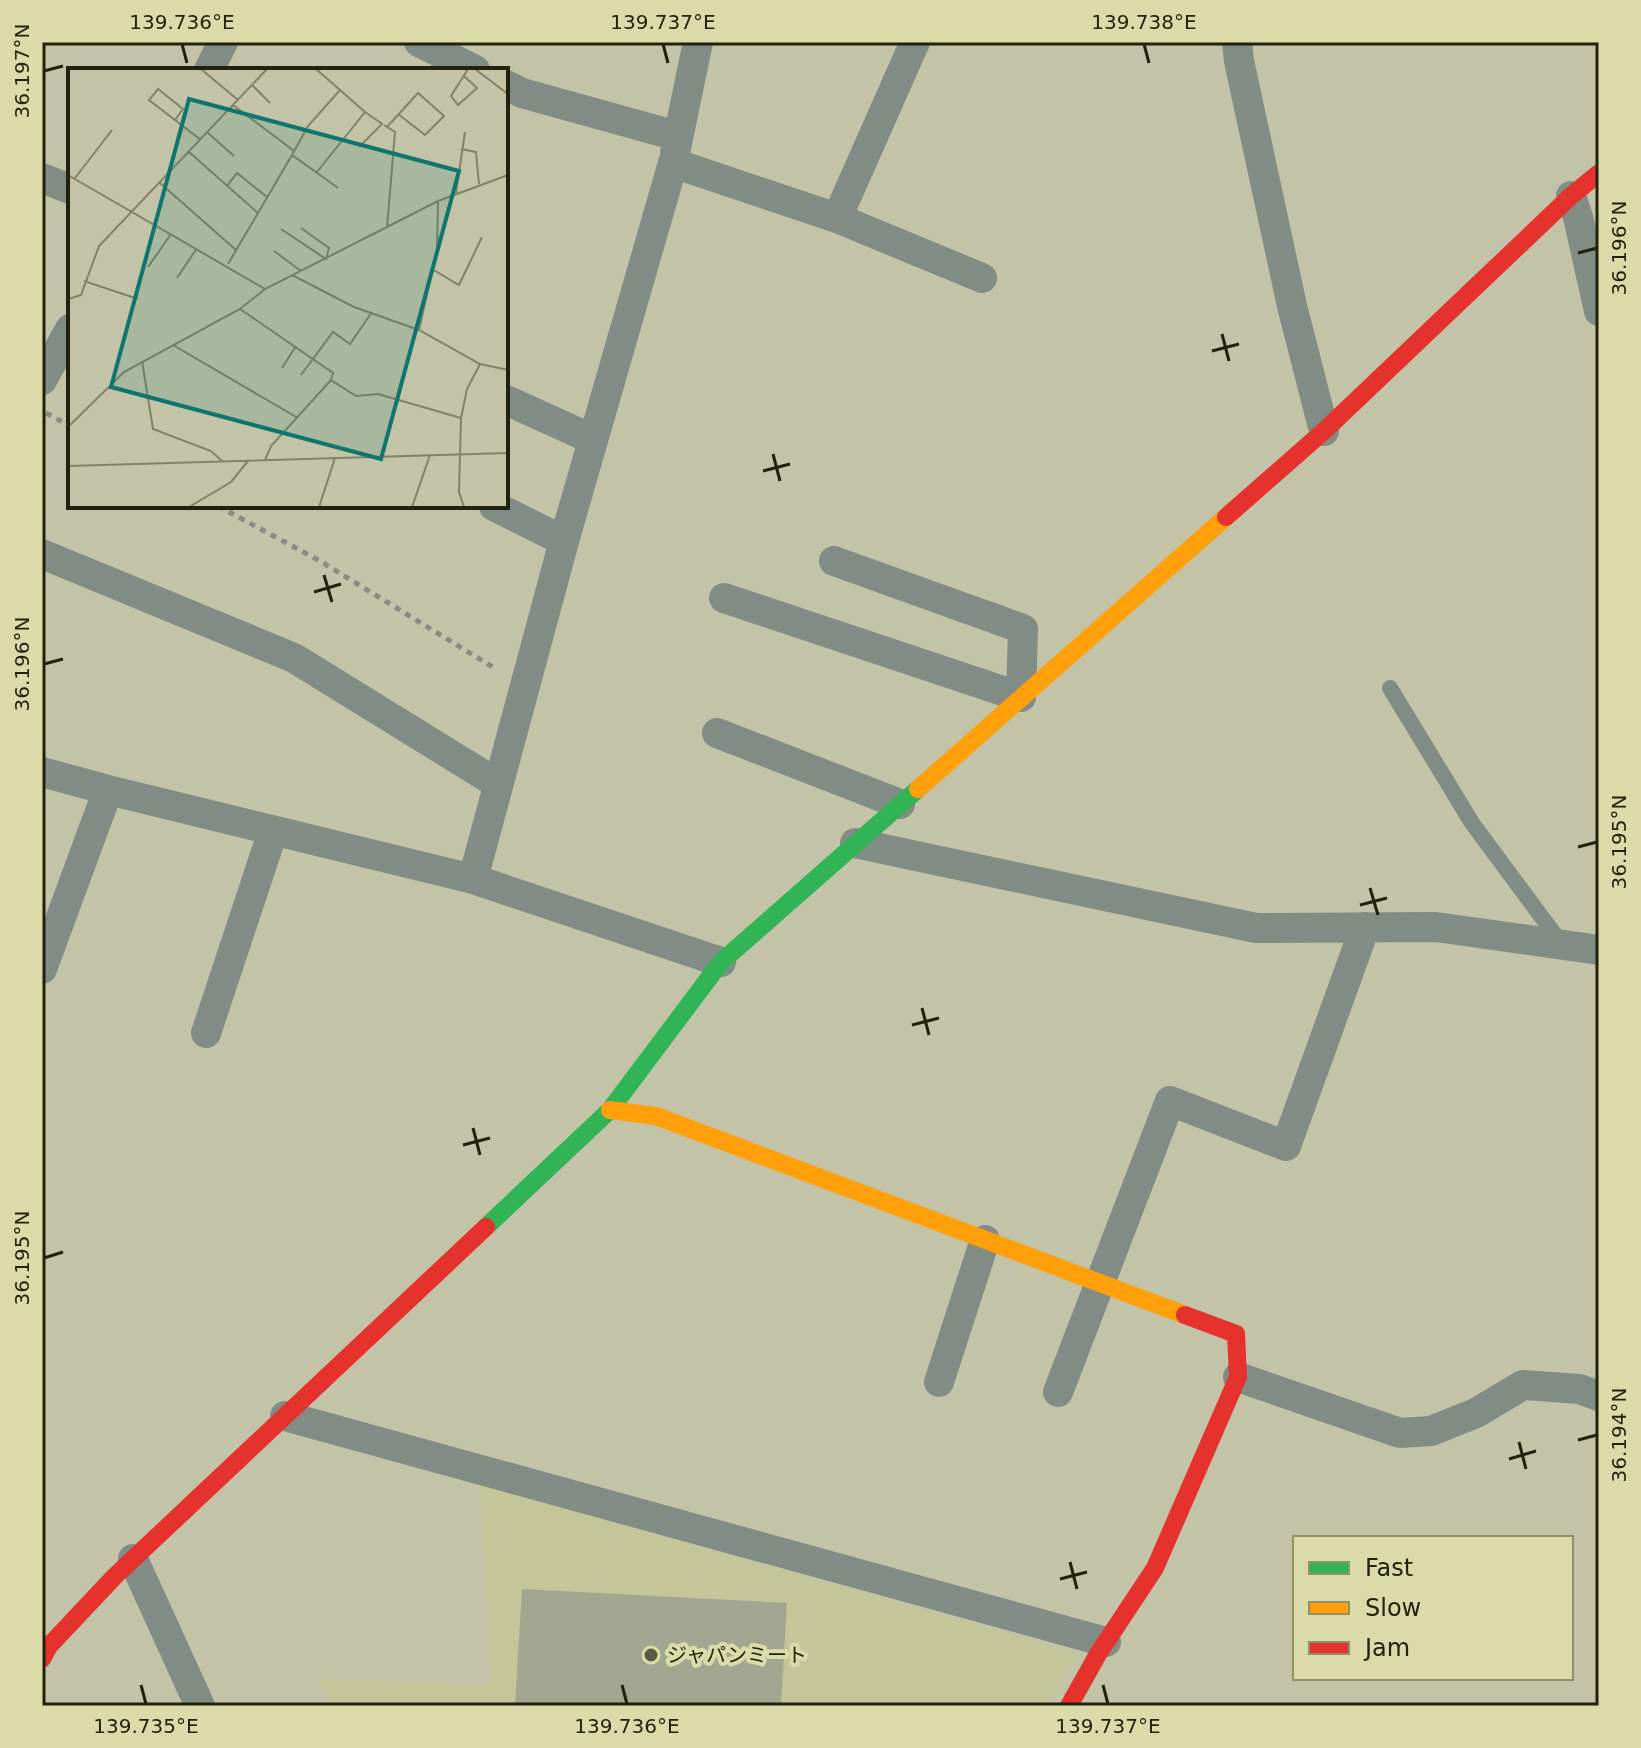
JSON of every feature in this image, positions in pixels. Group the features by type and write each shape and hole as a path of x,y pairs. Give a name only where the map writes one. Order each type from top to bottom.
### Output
{"street":[{"path":"210,68 223,42"},
{"path":"419,42 471,68"},
{"path":"473,879 592,439 663,202 698,42"},
{"path":"837,218 915,42"},
{"path":"1237,42 1292,306 1324,431"},
{"path":"508,86 675,150 982,278"},
{"path":"42,1659 49,1646 133,1559 610,1110 721,962 1324,431 1599,173"},
{"path":"42,178 68,188"},
{"path":"1571,196 1599,311"},
{"path":"42,380 68,333"},
{"path":"508,401 592,439"},
{"path":"498,508 564,541"},
{"path":"42,554 294,658 498,784"},
{"path":"834,561 1023,629 1021,697"},
{"path":"724,598 1021,697"},
{"path":"717,733 900,804"},
{"path":"42,772 473,879 721,962"},
{"path":"42,969 108,790"},
{"path":"206,1033 273,831"},
{"path":"855,843 1256,928 1436,927 1599,950"},
{"path":"1058,1392 1170,1101 1286,1146 1365,927"},
{"path":"610,1110 656,1116 1236,1334 1238,1377 1155,1568 1106,1642 1069,1706"},
{"path":"939,1382 985,1240"},
{"path":"1238,1377 1400,1433 1431,1431 1476,1413 1523,1385 1579,1389 1599,1396"},
{"path":"285,1416 1106,1642"},
{"path":"133,1559 200,1706"}],"lane":[{"path":"1390,688 1472,823 1562,945"}],"path":[{"path":"42,411 68,425"},
{"path":"222,508 320,561 525,686"}],"shaded area":[{"path":"480,1485 1078,1653 1047,1706 330,1706 318,1679 491,1685"}],"building":[{"name":"ジャパンミート","path":"522,1589 787,1603 781,1706 515,1706"}],"traffic: fast":[{"path":"486,1227 610,1110 721,962 918,789"}],"traffic: slow":[{"path":"918,789 1226,517"},
{"path":"610,1110 656,1116 1185,1315"}],"traffic: jam":[{"path":"1226,517 1324,431 1599,173"},
{"path":"42,1659 49,1646 115,1576 486,1227"},
{"path":"1069,1706 1098,1654 1155,1568 1238,1377 1236,1334 1185,1315"}],"place":[{"name":"ジャパンミート","path":"651,1655"}]}
